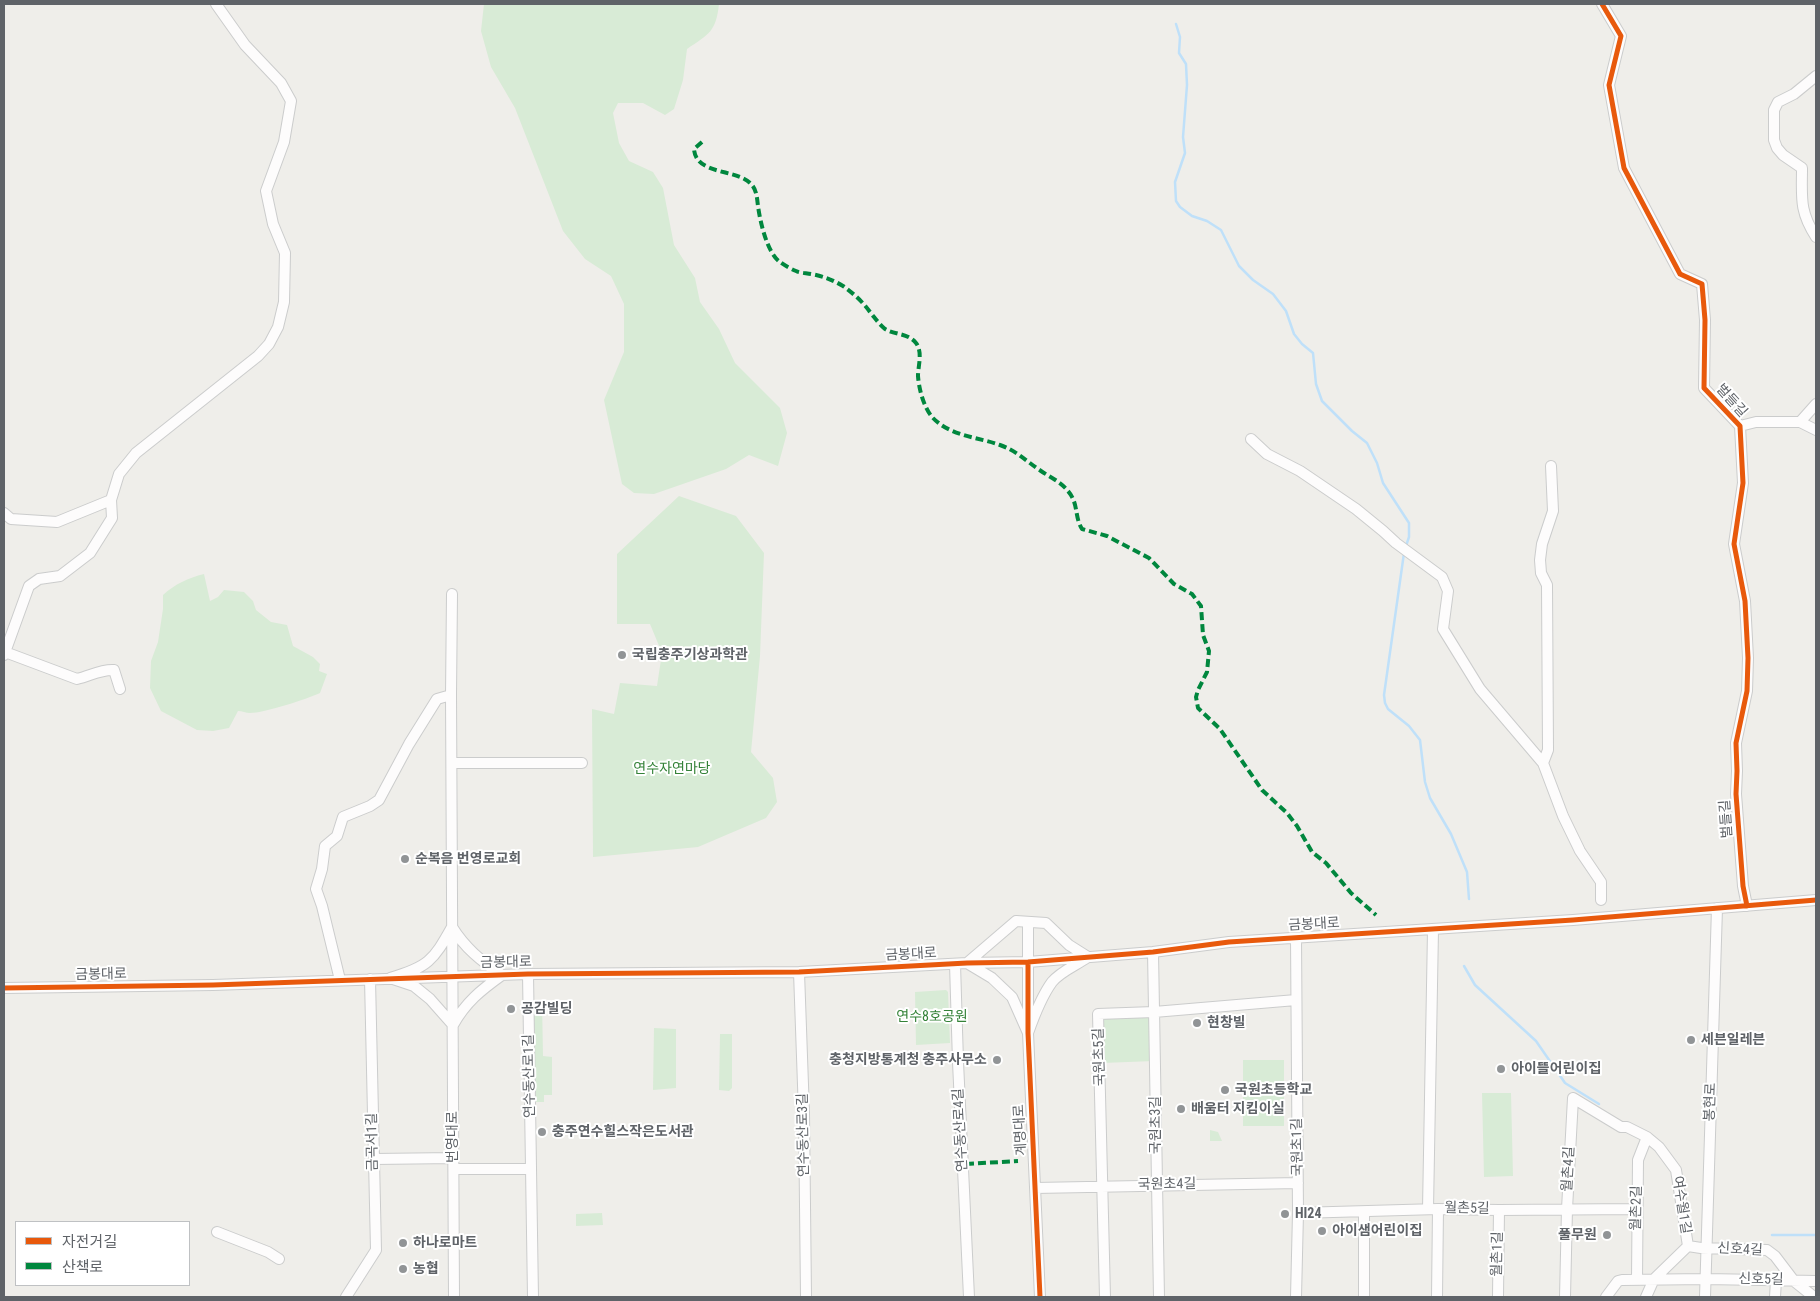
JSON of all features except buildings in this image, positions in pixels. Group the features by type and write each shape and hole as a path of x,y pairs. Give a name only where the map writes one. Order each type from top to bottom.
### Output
{"street":[{"path":"120,688 114,670 104,670 77,679 4,653 29,586 39,579 60,576 90,553 112,518 111,500 119,474 136,453 258,356 268,344 278,326 284,302 285,253 273,224 266,191 284,142 291,101 281,83 245,45 216,4"},
{"name":"벌들길","path":"1602,4 1621,36 1609,85 1624,168 1680,274 1702,284 1705,320 1704,388 1740,426 1742,483 1734,544 1745,601 1748,658 1747,691 1736,743 1738,771 1736,794 1743,886 1747,906"},
{"path":"1816,76 1794,94 1778,102 1774,110 1774,140 1777,148 1802,168 1804,216 1816,237"},
{"path":"1800,422 1816,404"},
{"path":"1740,426 1756,422 1800,422 1816,430"},
{"path":"1251,439 1267,454 1300,471 1356,509 1442,577 1448,590 1443,629 1480,689 1543,763 1563,816 1580,851 1600,882 1601,900"},
{"path":"1543,763 1548,750 1547,585 1541,573 1540,560 1542,544 1553,511 1551,466"},
{"path":"4,513 11,519 57,522 111,500"},
{"name":"번영대로","path":"452,594 454,1297"},
{"path":"340,980 316,889 322,869 325,846 337,836 343,817 370,806 379,800 409,744 437,699 451,695"},
{"path":"452,763 582,763"},
{"name":"금봉대로","path":"4,988 213,985 370,978 528,974 799,972 968,963 1028,962 1153,952 1229,942 1582,920 1816,900"},
{"name":"봉현로","path":"1706,1297 1717,908"},
{"path":"1016,921 1046,923 1069,945 1088,957 1052,982 1035,1012 1028,1033 1012,996 992,978 968,963 1016,921"},
{"name":"계명대로","path":"1028,922 1028,1033 1040,1297"},
{"path":"452,926 472,953 502,975 472,998 462,1009 453,1026 430,999 414,986 390,978 415,971 430,960 438,952 452,926"},
{"path":"1433,930 1433,1209 1437,1297"},
{"name":"국원초1길","path":"1296,938 1298,1183 1296,1297"},
{"name":"국원초3길","path":"1153,952 1159,1297"},
{"name":"연수동산로4길","path":"955,964 969,1297"},
{"name":"연수동산로3길","path":"799,972 804,1112 806,1297"},
{"name":"연수동산로1길","path":"528,974 533,1297"},
{"name":"금곡서1길","path":"349,1296 376,1250 370,978"},
{"name":"국원초5길","path":"1105,1297 1098,1014 1154,1012 1296,1000"},
{"name":"월촌4길","path":"1565,1297 1567,1209 1573,1098 1621,1128"},
{"name":"여수월1길","path":"1621,1128 1627,1127 1647,1137 1659,1147 1676,1170 1688,1246 1654,1279 1646,1297"},
{"name":"월촌2길","path":"1637,1280 1638,1160 1647,1137"},
{"path":"374,1159 531,1169"},
{"name":"국원초4길","path":"1035,1188 1298,1183"},
{"name":"월촌5길","path":"1298,1213 1433,1209 1637,1209"},
{"name":"월촌1길","path":"1498,1297 1499,1210"},
{"path":"1364,1212 1364,1297"},
{"path":"217,1232 268,1252 279,1259"},
{"name":"신호4길","path":"1688,1246 1767,1250 1775,1256 1794,1281 1814,1297"},
{"path":"1606,1297 1618,1281 1654,1279"},
{"name":"신호5길","path":"1654,1279 1816,1282"},
{"path":"1775,1297 1776,1280"}],"green space":[{"path":"484,4 719,4 713,27 706,36 687,49 683,80 674,109 665,115 643,103 618,103 613,113 619,143 629,161 653,172 663,188 674,245 695,278 700,302 719,329 735,363 780,408 787,433 778,466 749,455 726,469 654,494 634,493 622,484 604,400 624,352 624,304 611,276 585,259 563,231 515,108 491,67 481,31"},
{"name":"연수자연마당","path":"679,496 736,516 764,553 760,656 751,752 773,778 777,802 766,818 698,847 593,857 592,709 614,714 620,683 657,686 662,653 650,624 617,624 617,554"},
{"path":"204,574 210,601 218,597 224,590 244,592 253,601 256,610 271,622 287,625 293,646 313,657 320,664 319,671 327,674 320,693 265,711 250,713 238,711 229,728 213,731 197,730 161,711 150,688 151,661 158,642 163,595 182,582"},
{"name":"연수8호공원","path":"946,990 948,992 950,1043 916,1045 915,992"},
{"path":"532,1001 542,1001 543,1056 552,1057 552,1095 544,1095 544,1102 534,1102"},
{"path":"1150,1015 1154,1061 1102,1063 1101,1019"},
{"path":"654,1028 676,1029 676,1088 653,1090"},
{"path":"720,1034 732,1034 732,1088 729,1091 719,1090"},
{"path":"1243,1060 1284,1060 1284,1126 1243,1126"},
{"path":"1482,1093 1511,1093 1513,1176 1484,1177"},
{"path":"1210,1130 1218,1132 1222,1141 1210,1141"},
{"path":"602,1213 603,1225 576,1226 576,1214"}],"waterway":[{"path":"1176,24 1180,37 1179,53 1186,64 1187,85 1183,137 1185,153 1175,182 1176,201 1180,207 1192,216 1207,221 1221,230 1239,266 1253,280 1273,294 1286,311 1294,334 1313,353 1316,384 1322,401 1367,443 1377,463 1383,483 1409,523 1409,537 1406,546"},
{"path":"1404,553 1384,695 1385,703 1388,709 1409,726 1420,740 1425,782 1430,798 1451,834 1467,872 1469,899"},
{"path":"1464,966 1475,985 1536,1041 1565,1083 1599,1104"},
{"path":"1772,1235 1816,1235"}],"marked path":[{"path":"702,142 694,149 696,158 702,164 737,176 746,180 754,187 760,220 771,252 775,258 798,272 824,277 843,286 861,301 885,329 909,337 916,343 920,355 918,376 922,398 933,418 948,429 1006,447 1059,482 1074,501 1082,529 1107,536 1149,558 1174,584 1192,594 1201,606 1203,635 1209,651 1207,672 1196,697 1198,708 1220,729 1262,790 1287,813 1312,852 1326,863 1351,893 1376,915"},
{"path":"966,1164 1018,1161"}],"cycle path":[{"path":"1602,4 1621,36 1609,85 1624,168 1680,274 1702,284 1705,320 1704,388 1740,426 1743,483 1734,544 1745,601 1748,658 1747,691 1736,743 1736,794 1743,886 1747,906"},
{"path":"4,988 213,985 528,974 799,972 967,963 1028,962 1153,952 1229,942 1573,920 1816,900"},
{"path":"1028,962 1028,1033 1040,1297"}],"place":[{"name":"국립충주기상과학관","path":"622,655"},
{"name":"순복음 번영로교회","path":"405,859"},
{"name":"공감빌딩","path":"511,1009"},
{"name":"현창빌","path":"1197,1023"},
{"name":"세븐일레븐","path":"1691,1040"},
{"name":"충청지방통계청 충주사무소","path":"997,1060"},
{"name":"아이뜰어린이집","path":"1501,1069"},
{"name":"국원초등학교","path":"1225,1090"},
{"name":"배움터 지킴이실","path":"1181,1109"},
{"name":"충주연수힐스작은도서관","path":"542,1132"},
{"name":"HI24","path":"1285,1214"},
{"name":"아이샘어린이집","path":"1322,1231"},
{"name":"풀무원","path":"1607,1235"},
{"name":"하나로마트","path":"403,1243"},
{"name":"농협","path":"403,1269"}]}
